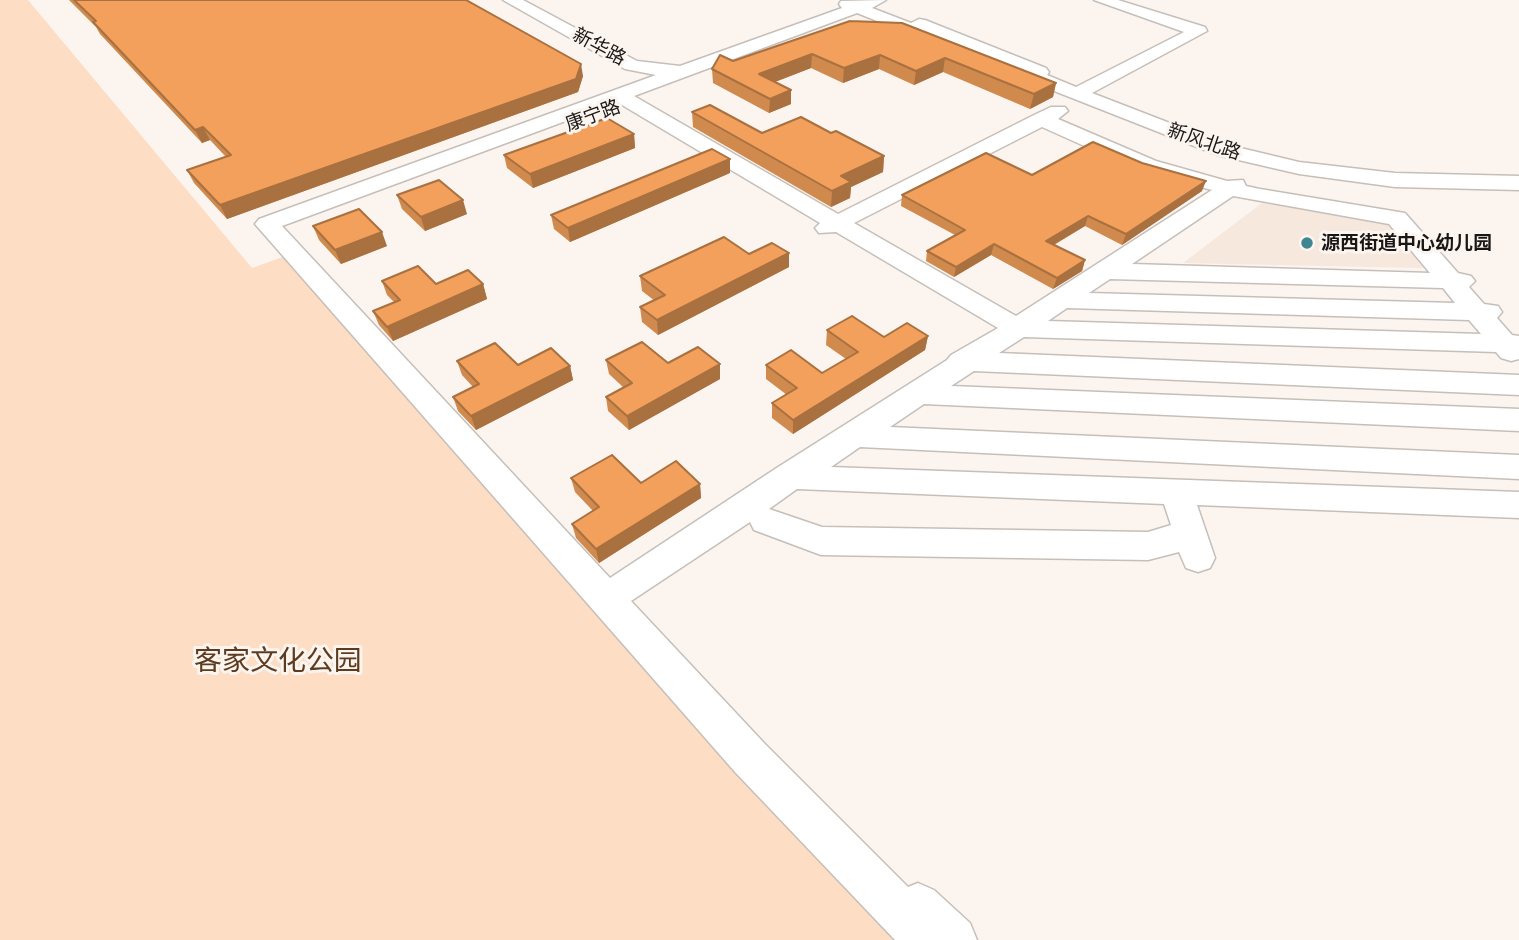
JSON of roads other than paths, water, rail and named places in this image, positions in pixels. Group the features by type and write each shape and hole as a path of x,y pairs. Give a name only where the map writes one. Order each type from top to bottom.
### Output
{"street":[{"name":"新华路","path":"491,0 614,70 620,87 618,101"},
{"name":"新华路","path":"511,0 631,65 665,72 692,70"},
{"path":"836,228 1048,120 1199,31 1102,0"},
{"name":"新风北路","path":"909,15 866,25 818,28 820,18 830,1 909,15 1217,149 1299,168 1395,180 1519,183"},
{"name":"康宁路","path":"608,592 277,228 818,28 868,6"},
{"name":"康宁路","path":"618,101 692,70 818,28"},
{"name":"新风北路","path":"1089,95 1226,144 1307,162 1402,173 1519,177"},
{"path":"618,101 1009,330 1514,349"},
{"path":"1048,120 1148,166 1229,186 1259,197 1397,218 1514,349"},
{"path":"608,592 774,493 846,436 1229,186"},
{"path":"1098,271 1456,281"},
{"path":"1055,300 1483,312"},
{"path":"961,361 1519,385"},
{"path":"911,394 1519,419"},
{"path":"846,436 1519,467"},
{"path":"774,493 1176,492 1519,505"},
{"path":"774,493 790,533 821,541 1148,546 1173,541 1194,544 1176,492"},
{"path":"774,493 774,555"},
{"path":"608,592 750,758 927,940"},
{"path":"608,592 953,940"}],"place":[{"name":"源西街道中心幼儿园","path":"1307,243"}],"park label":[{"name":"客家文化公园","path":"278,662"}]}
